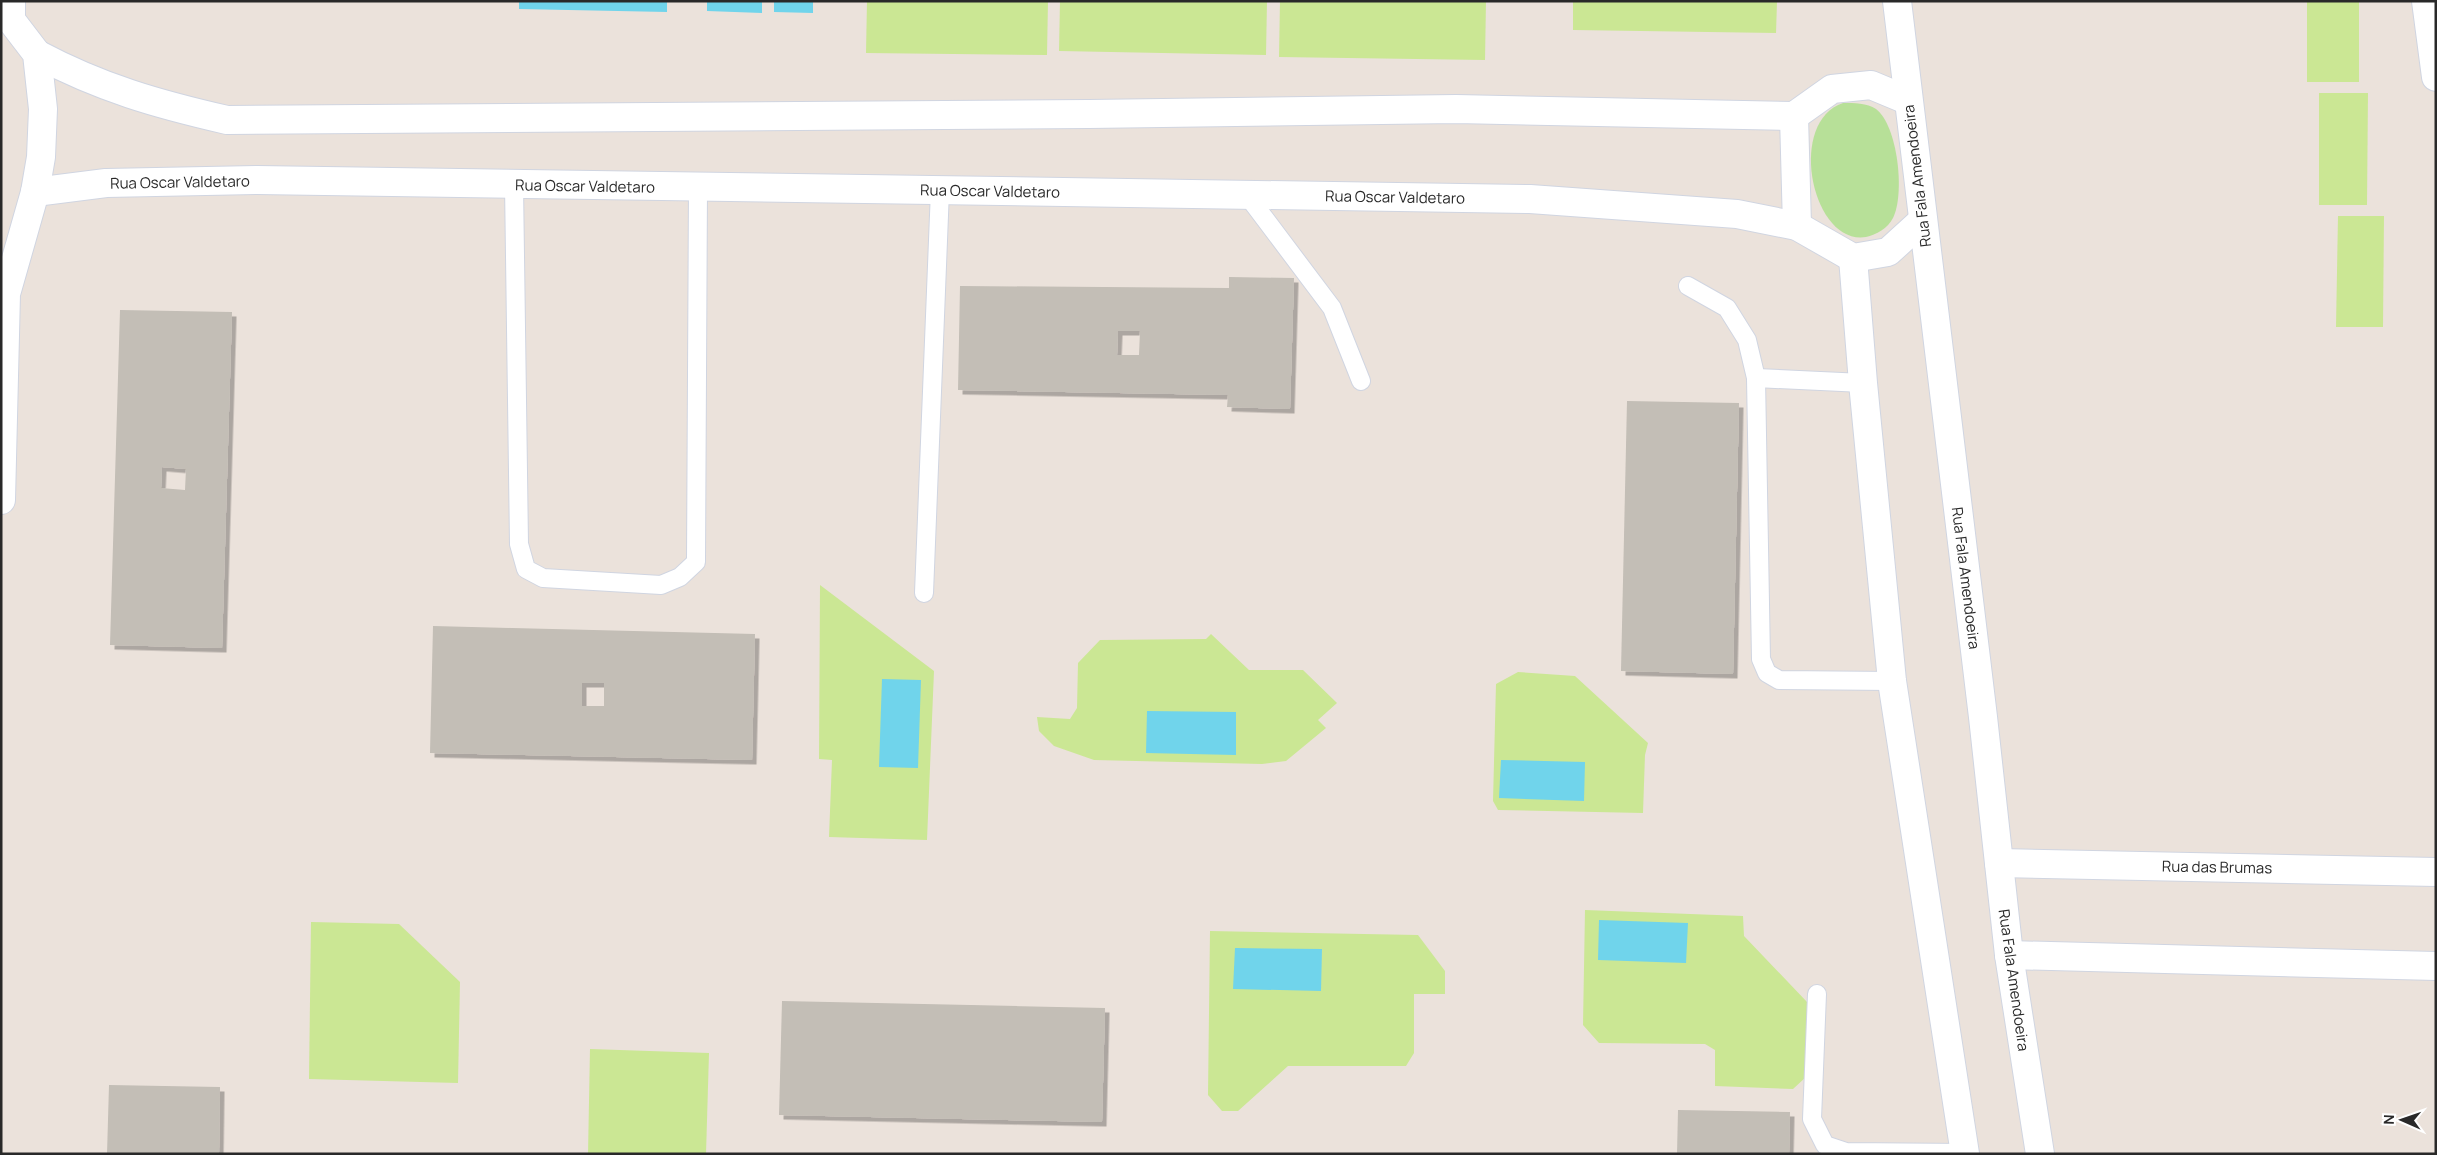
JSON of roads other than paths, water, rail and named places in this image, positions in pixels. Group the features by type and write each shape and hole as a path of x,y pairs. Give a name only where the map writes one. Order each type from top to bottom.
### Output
{"street":[{"name":"Rua Fala Amendoeira","path":"1897,1 1907,100 2009,955 2040,1154"},
{"path":"2426,1 2436,77"},
{"path":"1,500 4,294 35,192 41,157 43,109 36,54 8,14"},
{"path":"36,54 114,90 175,108 227,120 1089,114 1456,109 1794,116 1832,89 1871,85 1907,100"},
{"path":"1794,116 1797,226"},
{"name":"Rua Oscar Valdetaro","path":"35,192 106,183 210,181 1530,199 1737,214 1797,226 1853,258"},
{"path":"1922,221 1888,252 1853,258 1863,383 1892,681 1965,1154"},
{"name":"Rua das Brumas","path":"1999,863 2436,872"},
{"path":"2009,955 2436,966"}],"lane":[{"path":"514,184 519,544 526,570 543,578 662,585 680,577 696,562 698,188"},
{"path":"924,593 940,190"},
{"path":"1247,195 1332,308 1361,381"},
{"path":"1688,286 1727,308 1747,340 1756,378 1761,659 1768,673 1779,680 1892,681"},
{"path":"1756,378 1863,383"},
{"path":"1816,994 1812,1119 1825,1145 1846,1152 1965,1154"}],"water":[{"path":"519,1 667,1 667,12 519,9"},
{"path":"707,1 762,1 762,13 707,11"},
{"path":"774,1 813,1 813,13 774,12"},
{"path":"882,679 921,680 918,768 879,767"},
{"path":"1147,711 1236,712 1236,755 1146,753"},
{"path":"1501,760 1585,762 1584,801 1499,798"},
{"path":"1599,920 1688,923 1686,963 1598,960"},
{"path":"1235,948 1322,949 1321,991 1233,989"}]}
